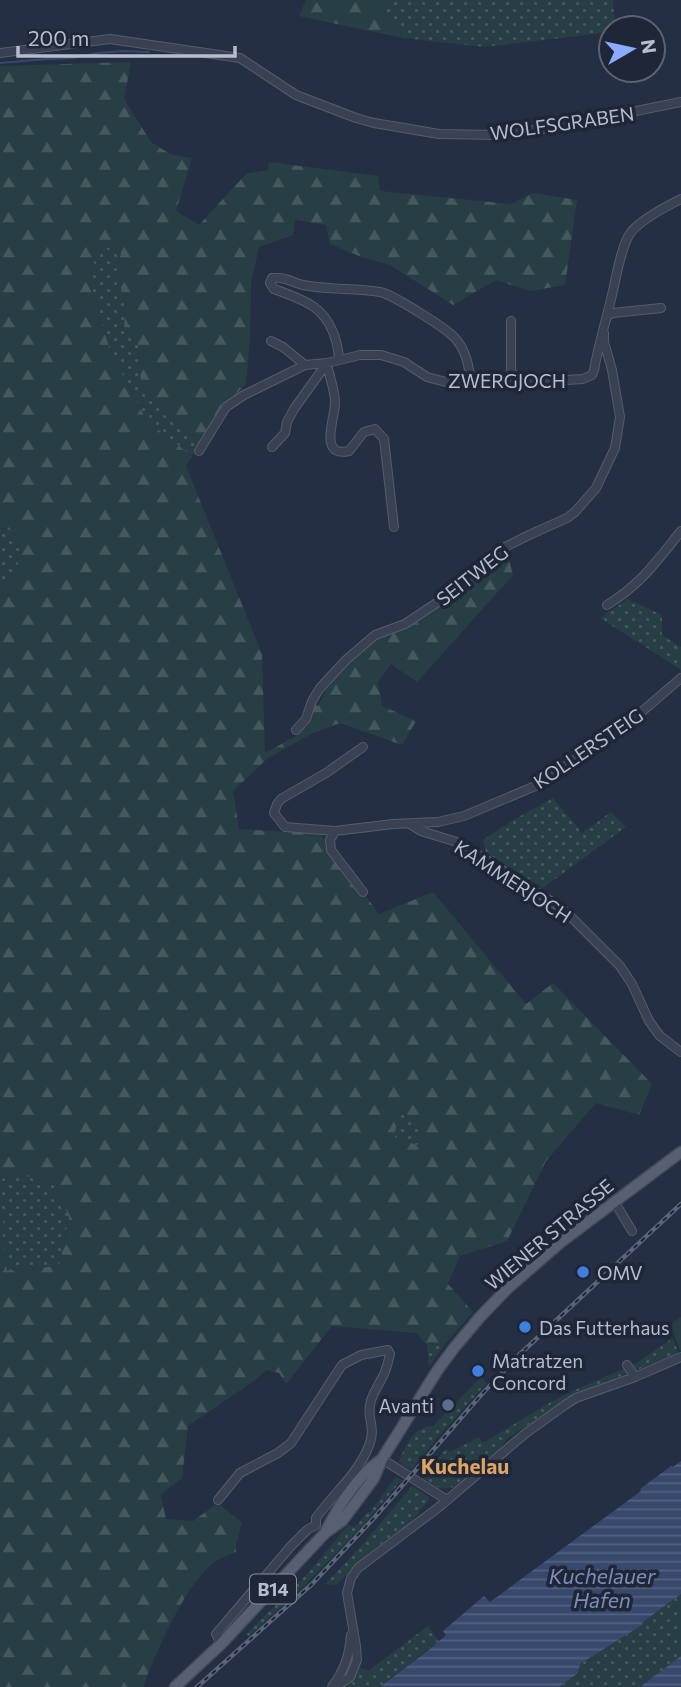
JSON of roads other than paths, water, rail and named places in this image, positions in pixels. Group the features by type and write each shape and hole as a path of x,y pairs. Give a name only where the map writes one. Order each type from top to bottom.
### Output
{"main road":[{"name":"WIENER STRASSE","path":"382,1459 449,1354 508,1288 561,1242 681,1152"},
{"name":"B14","path":"175,1687 221,1644 321,1529 342,1521 374,1478 382,1459"}],"street":[{"name":"WOLFSGRABEN","path":"0,53 110,40 240,58 296,95 374,124 439,134 496,135 553,128 681,102"},
{"path":"606,319 621,257 631,233 658,210 681,199"},
{"path":"339,360 335,335 326,320 315,307 274,289 270,283 272,278 284,277 301,285 383,292 454,338 463,350 471,382"},
{"path":"606,319 613,313 661,308"},
{"name":"ZWERGJOCH","path":"200,451 226,407 244,395 305,365 360,355 381,355 404,362 427,377 446,382 514,384 583,379 592,375 594,370 606,319"},
{"name":"SEITWEG","path":"296,730 306,719 320,688 346,660 375,635 405,624 453,592 505,547 566,518 575,512 596,488 611,460 620,417 604,342 606,319"},
{"path":"511,321 510,357 514,384"},
{"path":"271,341 305,365"},
{"path":"272,447 285,433 294,409 327,363"},
{"path":"327,363 335,401 331,445 336,450 349,451 363,432 375,429 384,439 394,527"},
{"path":"607,605 645,576 681,531"},
{"name":"KOLLERSTEIG","path":"363,747 326,773 281,799 274,813 285,827 335,831 453,820 540,784 631,721 681,678"},
{"name":"KAMMERJOCH","path":"410,824 421,831 460,843 563,909 620,965 649,1021 660,1036 681,1052"},
{"path":"335,831 330,840 331,850 363,892"},
{"path":"614,1201 632,1231"},
{"path":"218,1500 240,1474 291,1443 342,1365 361,1354 388,1350 390,1354 383,1377 369,1407 372,1437 368,1449 346,1482 316,1518 321,1529"},
{"path":"334,1687 349,1654 352,1629 348,1587 358,1568 556,1411 576,1398 681,1357"},
{"path":"627,1365 635,1377"},
{"path":"382,1459 447,1500"}],"water":[{"name":"Kuchelauer Hafen","path":"681,1461 681,1594 642,1625 580,1664 578,1673 559,1687 380,1687 446,1635 443,1631 484,1596 490,1602"},
{"path":"681,1656 681,1687 640,1687"}],"waterway":[{"path":"0,63 73,58 123,51 149,52"}],"railway":[{"path":"197,1687 312,1584 519,1355 681,1204"}],"place":[{"name":"OMV","path":"583,1272"},
{"name":"Das Futterhaus","path":"525,1327"},
{"name":"Matratzen Concord","path":"478,1371"},
{"name":"Avanti","path":"448,1405"}],"district":[{"name":"Kuchelau","path":"465,1465"}]}
